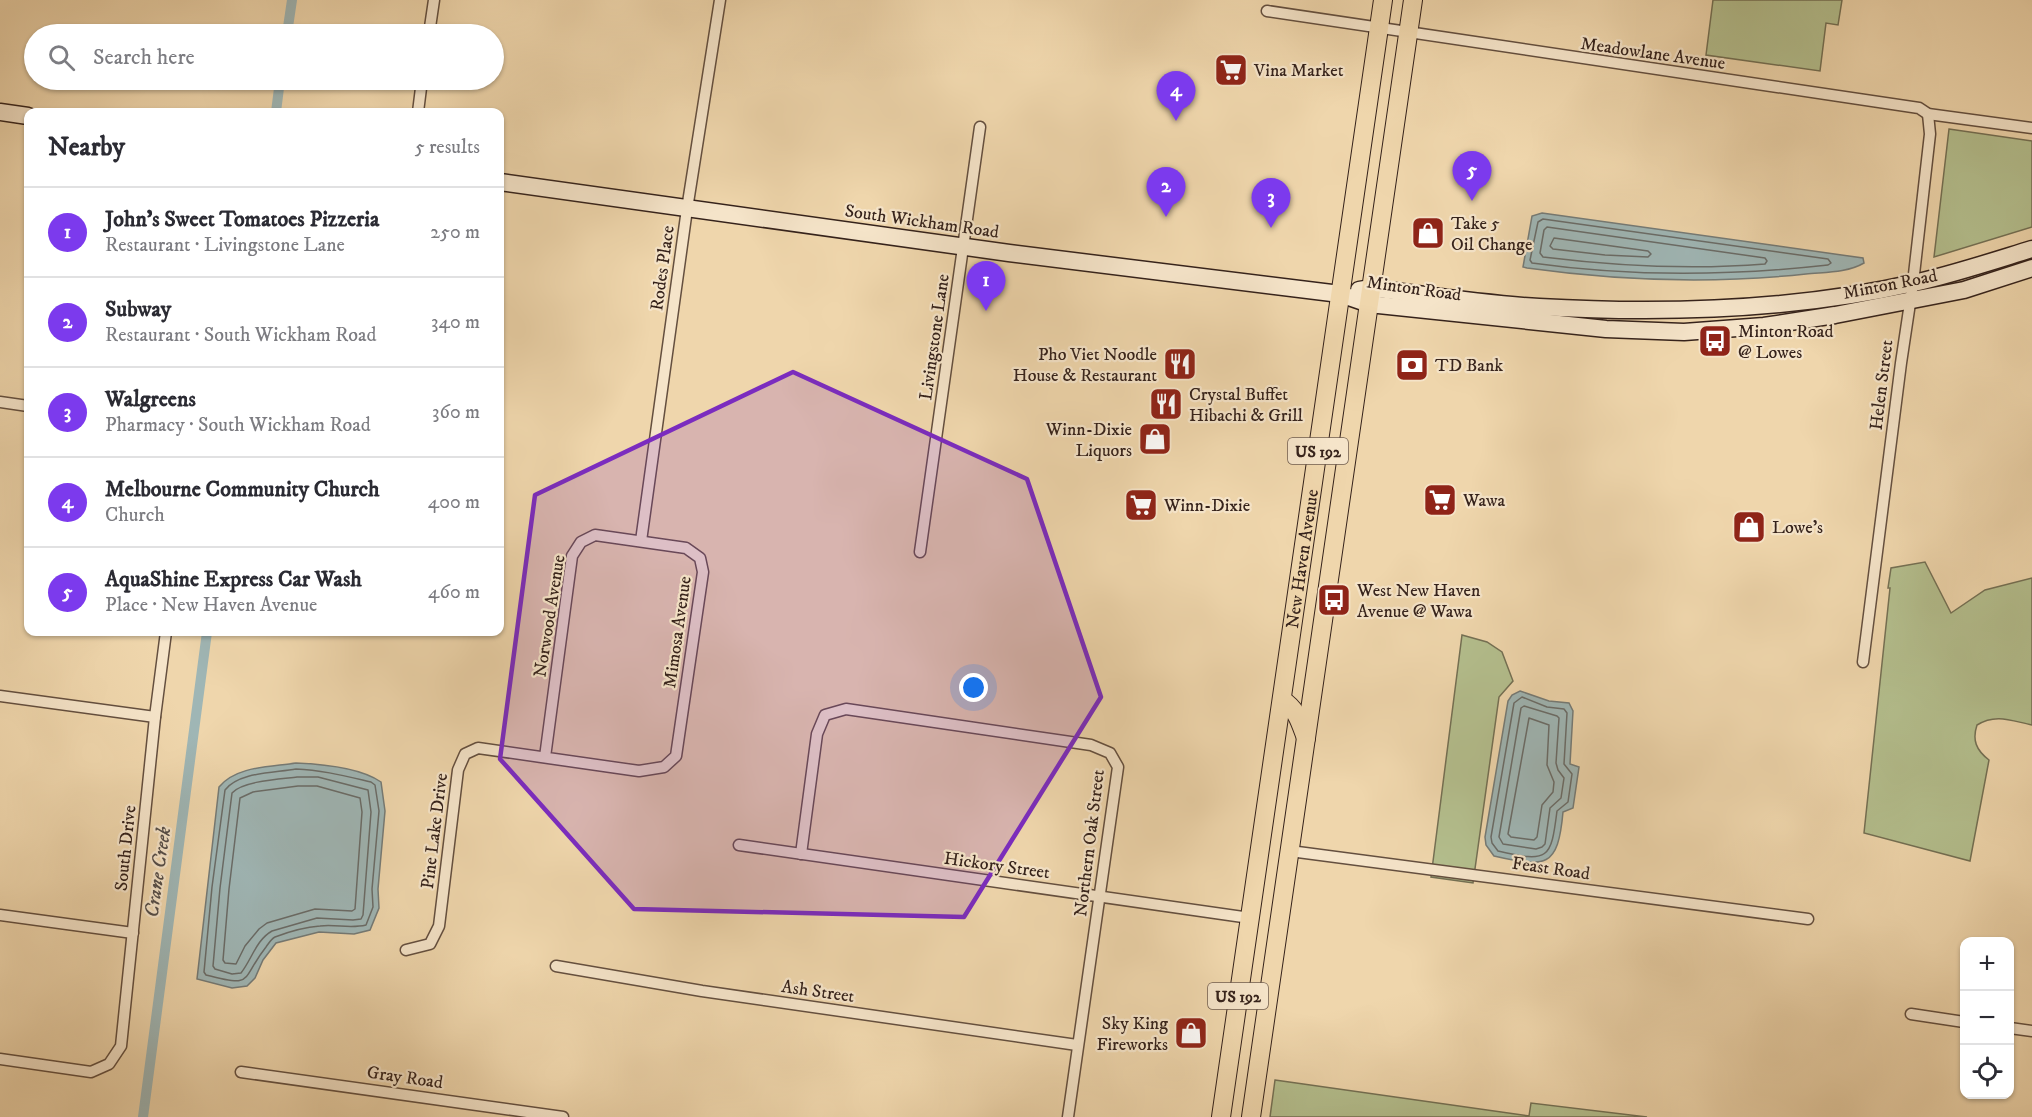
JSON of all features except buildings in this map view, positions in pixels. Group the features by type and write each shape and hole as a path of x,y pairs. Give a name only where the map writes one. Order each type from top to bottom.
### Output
{"main road":[{"name":"New Haven Avenue","path":"1221,1117 1383,0"},
{"name":"New Haven Avenue","path":"1251,1117 1413,0"},
{"path":"0,112 24,115"},
{"name":"South Wickham Road","path":"504,183 964,247 1340,294"},
{"name":"Minton Road","path":"1340,294 1537,307 1704,309 1822,299 1913,283 2032,249"},
{"name":"Minton Road","path":"1370,296 1606,329 1684,332 1764,326 1964,290 2032,268"},
{"path":"1310,506 1317,537 1322,546 1333,554"},
{"path":"1304,551 1313,556 1319,564 1327,596"},
{"path":"1287,661 1296,681 1302,687 1313,691"},
{"path":"1282,700 1291,706 1298,716 1306,739"},
{"path":"1256,875 1263,903 1270,914 1279,919"},
{"path":"1250,918 1258,923 1266,934 1273,970"}],"street":[{"path":"430,24 434,0"},
{"name":"Rodes Place","path":"640,541 687,209 720,0"},
{"name":"Meadowlane Avenue","path":"1268,11 1919,108 1928,114 2032,128"},
{"path":"419,108 421,90"},
{"name":"Helen Street","path":"1863,662 1913,283 1930,134 1928,114"},
{"name":"Livingstone Lane","path":"920,552 980,127"},
{"path":"0,402 24,405"},
{"name":"Norwood Avenue","path":"544,758 572,556 581,542 596,536 640,541"},
{"name":"Mimosa Avenue","path":"640,541 686,548 700,558 703,572 676,756 664,767"},
{"name":"South Drive","path":"0,1059 91,1071 109,1064 121,1046 165,636"},
{"path":"0,696 155,717"},
{"name":"Northern Oak Street","path":"801,854 817,734 825,715 846,709 1092,745 1110,753 1118,767 1068,1117"},
{"name":"Pine Lake Drive","path":"406,950 430,944 439,926 458,770 465,754 478,748 639,771 664,767"},
{"name":"Hickory Street","path":"739,845 1250,918"},
{"name":"Feast Road","path":"1290,851 1808,919"},
{"path":"0,915 133,933"},
{"name":"Ash Street","path":"556,966 702,991 1077,1045"},
{"path":"1911,1014 1960,1021"},
{"path":"2014,1029 2032,1031"},
{"name":"Gray Road","path":"241,1072 564,1117"}],"highlighted area":[{"path":"793,372 1027,479 1101,697 964,917 634,909 500,759 535,495"}],"green space":[{"path":"1713,0 1842,0 1838,25 1826,23 1820,71 1706,55"},
{"path":"1949,129 2032,141 2032,227 1934,257"},
{"path":"1925,562 1951,613 1985,590 2032,578 2032,725 2011,720 1991,719 1977,725 1976,744 1989,760 1970,861 1864,833 1891,568"},
{"path":"1462,635 1487,642 1502,652 1513,681 1499,697 1473,883 1431,877"},
{"path":"1275,1080 1529,1116 1531,1103 1647,1117 1270,1117"}],"water":[{"path":"1542,213 1863,258 1864,263 1835,272 1701,280 1597,276 1523,267 1532,216"},
{"path":"1520,691 1549,701 1569,703 1573,711 1570,764 1579,767 1573,808 1563,812 1561,830 1553,854 1546,860 1537,862 1494,856 1486,845 1485,837 1508,701 1512,695"},
{"path":"296,763 352,770 381,782 385,811 378,889 379,908 370,930 354,934 319,932 276,943 263,960 255,978 247,986 232,988 197,979 219,787 226,780 244,771"}],"waterway":[{"name":"Crane Creek","path":"288,24 292,0"},
{"name":"Crane Creek","path":"276,108 279,90"},
{"name":"Crane Creek","path":"143,1117 206,636"}],"place":[{"name":"Vina Market","path":"1231,70"},
{"name":"Melbourne Community Church","path":"1176,121"},
{"name":"AquaShine Express Car Wash","path":"1472,201"},
{"name":"Subway","path":"1166,217"},
{"name":"Walgreens","path":"1271,228"},
{"name":"Take 5 Oil Change","path":"1428,233"},
{"name":"John's Sweet Tomatoes Pizzeria","path":"986,311"},
{"name":"Minton Road @ Lowes","path":"1715,341"},
{"name":"Pho Viet Noodle House & Restaurant","path":"1180,364"},
{"name":"TD Bank","path":"1412,365"},
{"name":"Crystal Buffet Hibachi & Grill","path":"1166,404"},
{"name":"Winn-Dixie Liquors","path":"1155,439"},
{"name":"Wawa","path":"1440,500"},
{"name":"Winn-Dixie","path":"1141,505"},
{"name":"Lowe's","path":"1749,527"},
{"name":"West New Haven Avenue @ Wawa","path":"1334,600"},
{"name":"Sky King Fireworks","path":"1191,1033"}]}
